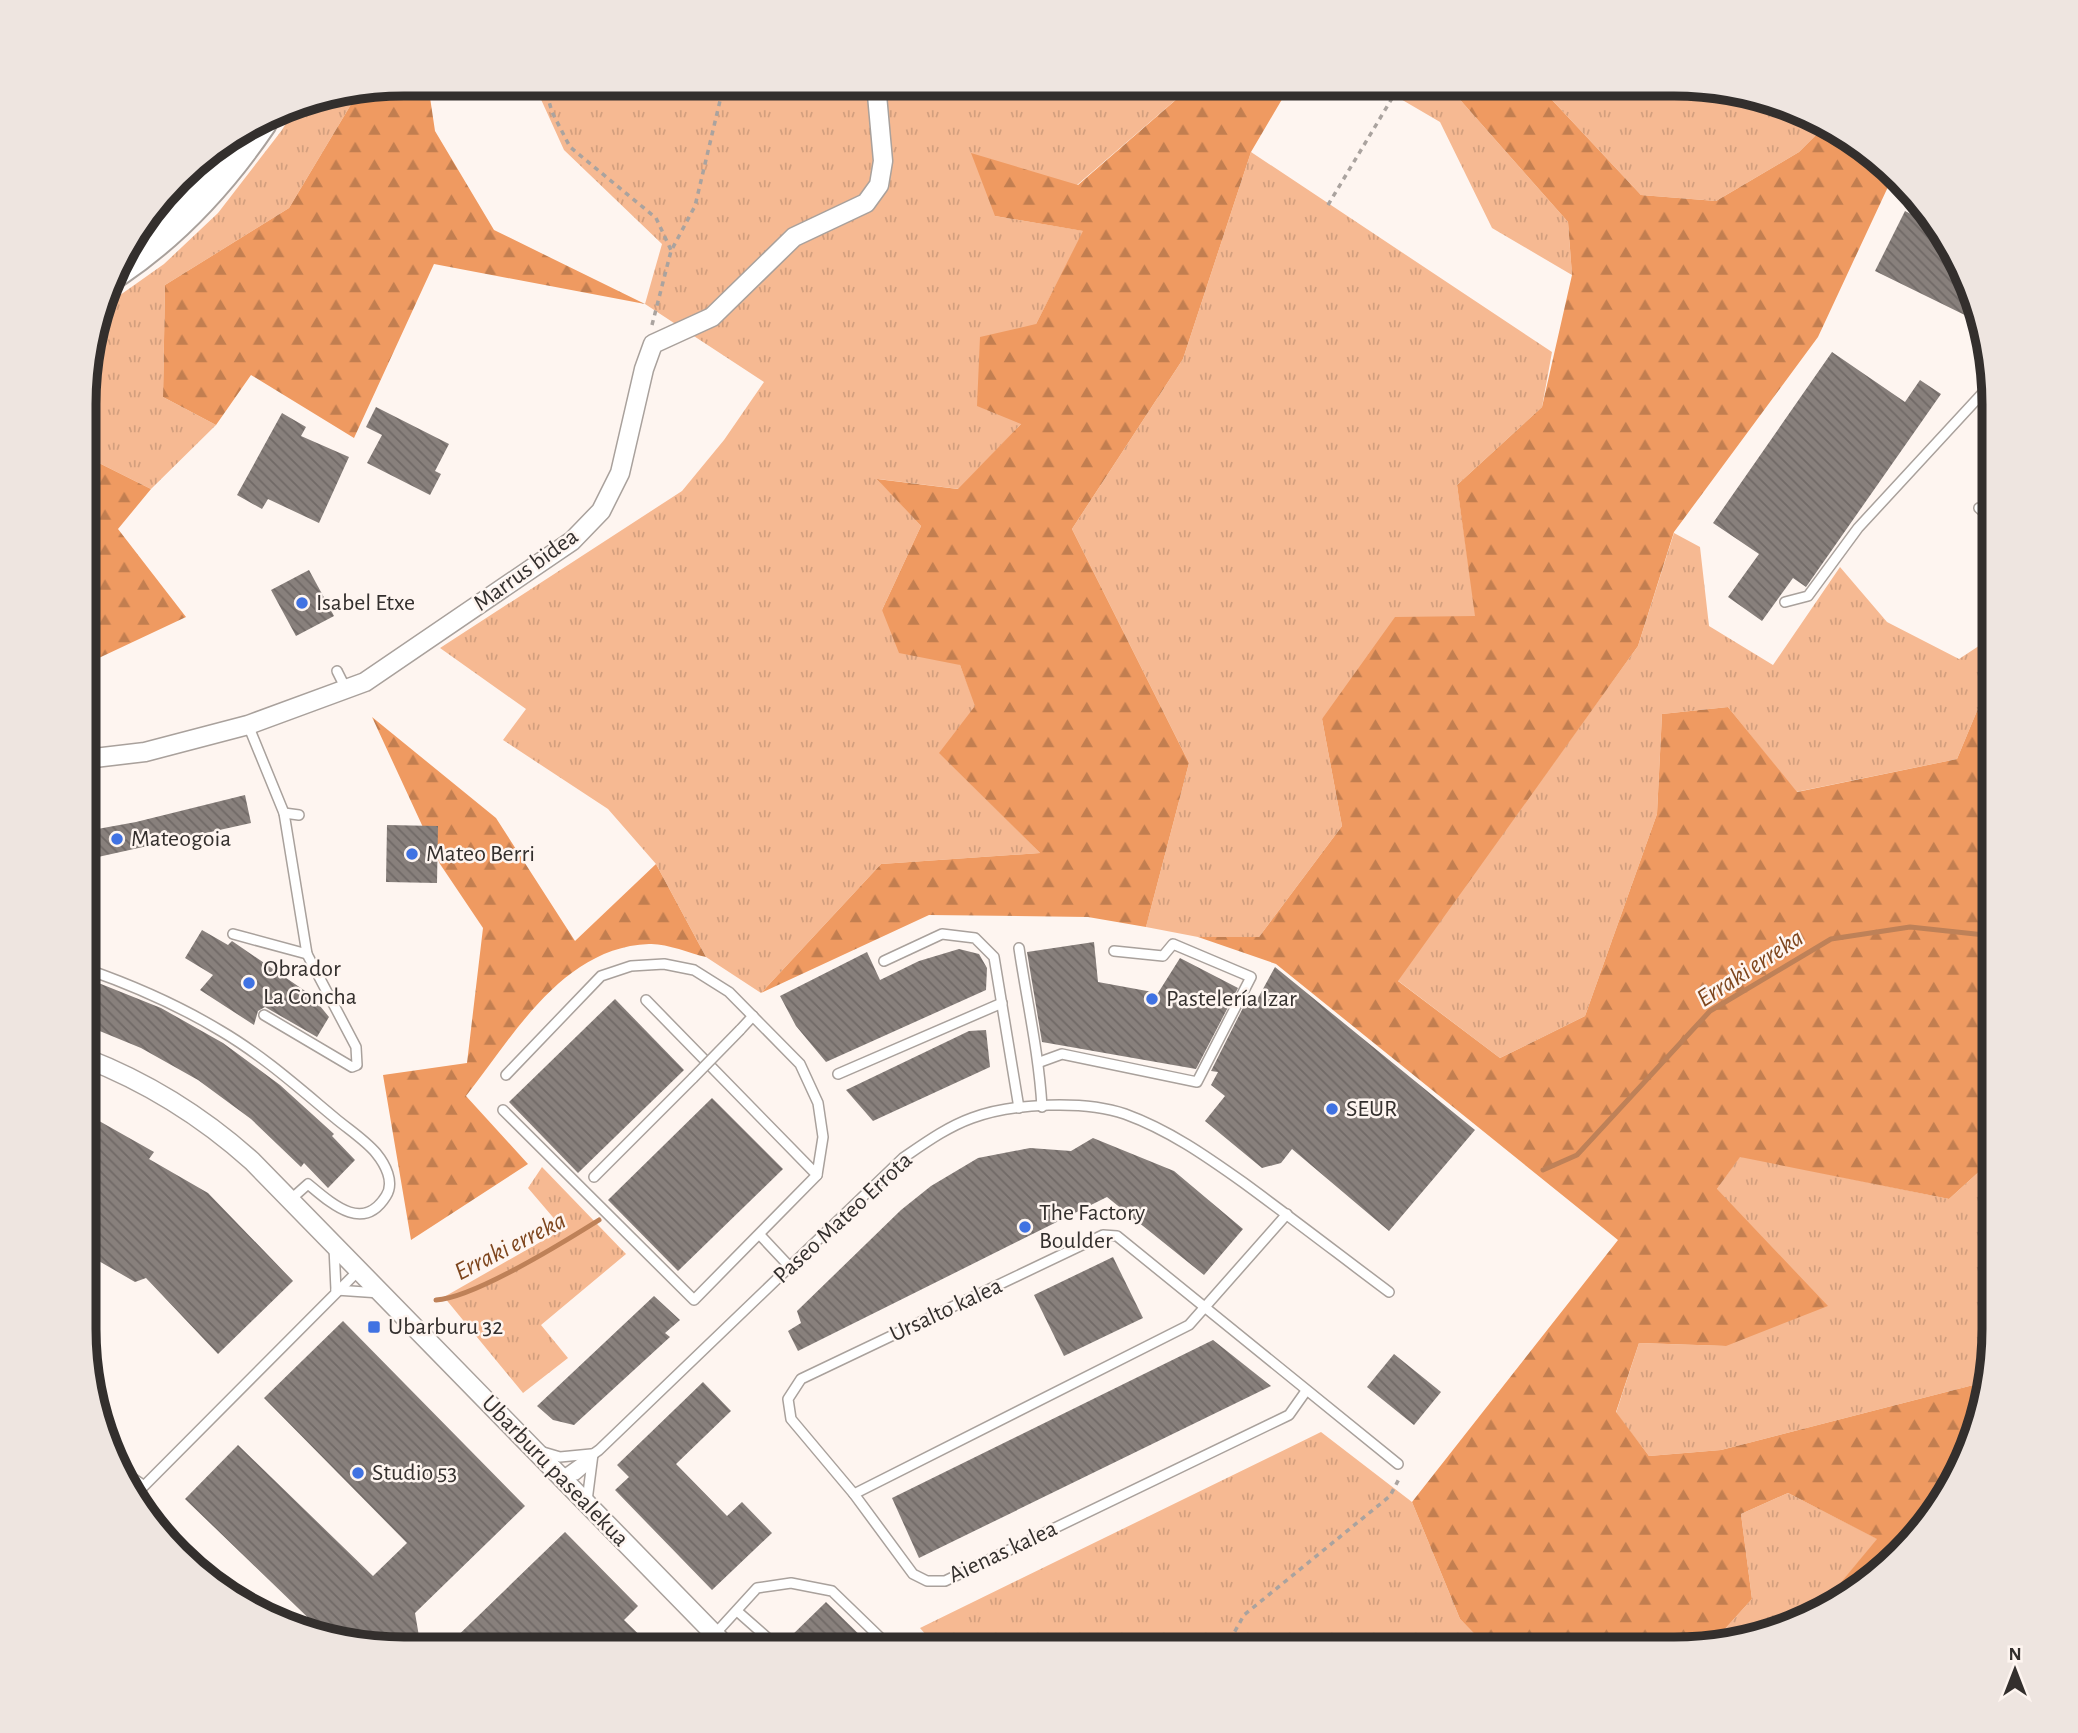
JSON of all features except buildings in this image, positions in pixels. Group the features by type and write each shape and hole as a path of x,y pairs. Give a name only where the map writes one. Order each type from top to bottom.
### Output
{"main road":[{"path":"133,259 191,213 251,137"}],"street":[{"path":"653,344 712,317 794,237 866,203 879,185 883,161 877,96"},
{"name":"Marrus bidea","path":"96,758 145,752 248,724 365,682 572,541 601,511 620,473 644,369 653,344"},
{"name":"Ubarburu pasealekua","path":"96,1063 142,1084 203,1121 252,1161 718,1637"}],"lane":[{"path":"1785,601 1808,596 1857,528 1982,394"},
{"path":"337,671 346,689"},
{"path":"248,724 284,813 307,954 356,1047 357,1065 352,1068 338,1062 264,1015"},
{"path":"257,781 270,778"},
{"path":"284,813 299,815"},
{"path":"233,934 307,954"},
{"path":"884,961 942,934 975,938 994,957 1018,1108"},
{"path":"1040,1062 1062,1054 1197,1082 1251,977 1173,944 1163,956 1114,951"},
{"path":"1018,948 1033,1042 1040,1062 1042,1107"},
{"path":"503,1110 694,1300 817,1175 823,1137 818,1103 800,1064 729,992 694,970 664,964 631,966 601,976 506,1074"},
{"path":"96,973 132,986 222,1031 295,1085 375,1152 389,1174 388,1194 374,1211 358,1216 334,1206 308,1184 290,1200"},
{"path":"646,1000 817,1175"},
{"path":"838,1074 1002,1003"},
{"path":"594,1177 753,1016"},
{"name":"Paseo Mateo Errota","path":"561,1477 592,1459 903,1158 940,1133 973,1118 1018,1108 1070,1105 1122,1113 1171,1133 1287,1214 1389,1292"},
{"path":"854,1494 1189,1325 1207,1308 1287,1214"},
{"path":"760,1235 790,1267"},
{"name":"Ursalto kalea","path":"854,1494 791,1419 788,1399 801,1379 1103,1235 1117,1236 1398,1464"},
{"path":"334,1244 336,1290"},
{"path":"141,1488 336,1290 359,1270"},
{"path":"336,1290 382,1293"},
{"name":"Aienas kalea","path":"854,1494 913,1574 927,1581 945,1581 1289,1415 1306,1391"},
{"path":"536,1451 560,1457 592,1459 586,1502"},
{"path":"136,1480 144,1485"},
{"path":"715,1634 757,1588 791,1583 832,1591 880,1637"},
{"path":"737,1611 767,1637"}],"path":[{"path":"547,96 552,112 570,147 656,218 671,251"},
{"path":"653,344 651,319 671,251 695,206 721,96"},
{"path":"1328,205 1393,96"},
{"path":"1232,1637 1244,1615 1390,1496 1401,1478 1398,1464"}],"green space":[{"path":"430,96 435,131 494,230 645,304 434,264 354,438 251,375 216,425 163,397 165,285 289,208 353,101"},
{"path":"539,96 1180,96 1077,185 995,216 1084,231 1036,324 1021,424 959,489 878,479 921,526 882,610 960,665 976,706 940,753 1040,853 881,864 761,993 706,957 656,864 608,809 503,740 526,709 440,648 682,491 724,440 764,382 645,304 662,244 564,150"},
{"path":"1180,96 1284,96 1251,152 1183,359 1072,529 1189,763 1146,927 1088,917 929,915 761,993 881,864 1040,853 939,753 975,706 960,665 899,653 882,610 921,526 877,479 958,489 1021,424 977,406 980,337 1036,324 1083,231 995,216 971,153 1078,185"},
{"path":"1457,96 1568,222 1572,275 1492,228 1440,122 1399,98"},
{"path":"1457,96 1548,96 1641,195 1716,201 1799,152 1818,133 1845,148 1889,184 1818,337 1674,532 1638,646 1398,981 1500,1058 1585,1016 1657,814 1662,714 1728,707 1797,792 1957,759 1982,699 1982,1169 1949,1199 1740,1157 1717,1189 1828,1306 1726,1346 1639,1343 1616,1412 1649,1456 1721,1450 1977,1384 1965,1428 1950,1465 1918,1516 1892,1547 1833,1592 1877,1539 1788,1493 1741,1514 1752,1599 1721,1633 1694,1636 1477,1637 1460,1619 1412,1502 1618,1240 1276,964 1198,937 1259,937 1342,826 1322,719 1395,617 1475,616 1457,485 1542,407 1572,275 1568,222"},
{"path":"1548,96 1674,96 1714,99 1773,113 1818,133 1799,152 1716,201 1641,195"},
{"path":"353,101 289,208 165,285 163,397 216,425 151,489 96,462 99,364 113,305 115,298 164,264 218,213 289,119"},
{"path":"1251,152 1552,352 1542,407 1457,485 1476,616 1322,719 1342,826 1259,937 1198,937 1146,927 1189,763 1072,529 1183,359"},
{"path":"96,462 151,489 118,529 186,617 96,659"},
{"path":"1674,533 1700,547 1709,626 1773,665 1840,567 1887,622 1959,659 1982,644 1982,699 1957,759 1796,792 1728,707 1662,714 1657,814 1585,1016 1500,1058 1397,980 1638,646"},
{"path":"372,717 496,818 575,941 656,864 706,957 656,944 618,949 591,961 566,978 543,999 522,1022 466,1096 528,1164 411,1240 383,1075 467,1063 483,928 440,864"},
{"path":"1740,1156 1949,1199 1982,1169 1982,1329 1977,1384 1721,1450 1649,1456 1616,1413 1639,1343 1726,1346 1717,1189"},
{"path":"542,1167 626,1254 541,1325 568,1358 523,1393 444,1297 563,1229 528,1188"},
{"path":"1321,1432 1412,1502 1460,1619 1477,1637 928,1637 920,1628"},
{"path":"1788,1493 1878,1539 1833,1592 1773,1620 1721,1633 1752,1599 1741,1514"}],"waterway":[{"name":"Erraki erreka","path":"1543,1170 1577,1155 1710,1011 1831,939 1910,927 1982,935"},
{"name":"Erraki erreka","path":"436,1300 452,1297 495,1280 599,1220"}],"place":[{"name":"Isabel Etxe","path":"302,603"},
{"name":"Mateogoia","path":"117,839"},
{"name":"Mateo Berri","path":"412,854"},
{"name":"Obrador La Concha","path":"249,983"},
{"name":"Pastelería Izar","path":"1152,999"},
{"name":"SEUR","path":"1332,1109"},
{"name":"The Factory Boulder","path":"1025,1227"},
{"name":"Ubarburu 32","path":"374,1327"},
{"name":"Studio 53","path":"358,1473"}]}
